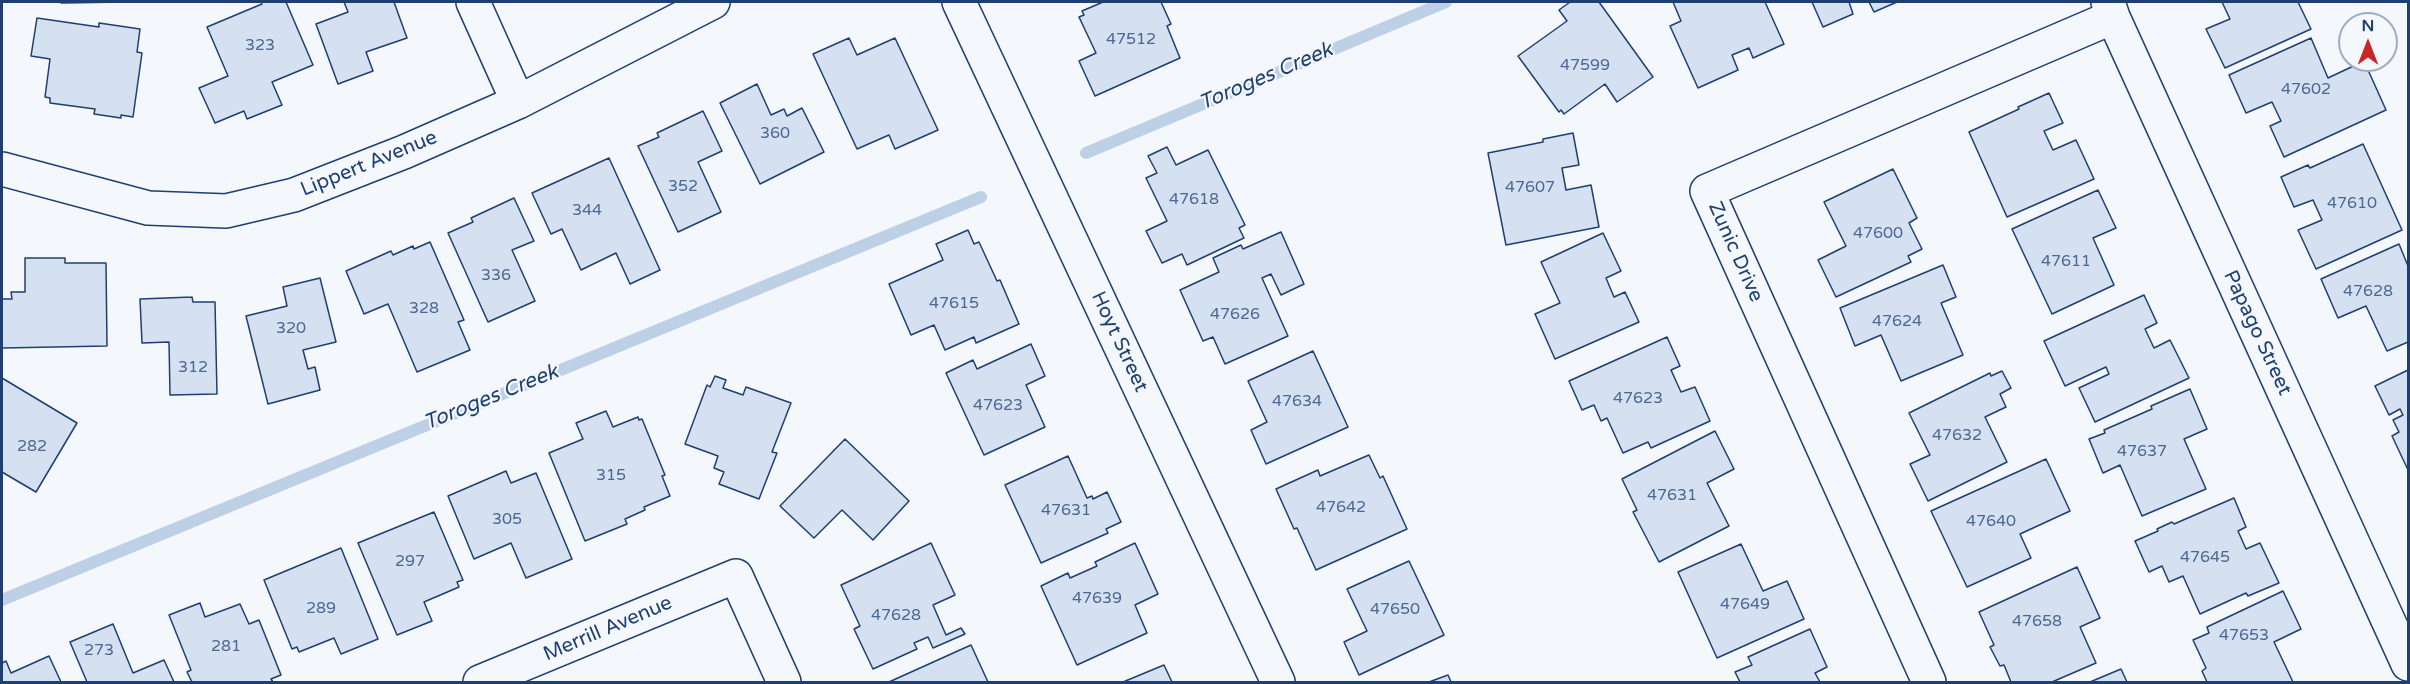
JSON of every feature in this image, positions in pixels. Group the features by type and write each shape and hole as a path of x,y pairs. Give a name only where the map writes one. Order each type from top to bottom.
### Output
{"street":[{"path":"473,2 518,102"},
{"name":"Lippert Avenue","path":"2,169 148,208 226,211 294,195 404,152 518,102 713,2"},
{"name":"Hoyt Street","path":"959,2 1278,682"},
{"name":"Papago Street","path":"2111,9 2409,664"},
{"name":"Zunic Drive","path":"1929,682 1707,191 2111,9"},
{"name":"Merrill Avenue","path":"480,682 736,576 784,682"}],"building":[{"path":"61,2 125,2 61,3"},
{"path":"261,2 286,2 313,65 272,82 282,105 247,119 244,111 215,123 199,88 228,76 207,27 262,4"},
{"path":"344,2 394,2 407,38 366,52 373,71 338,84 316,24 348,12"},
{"path":"1103,2 1161,2 1171,24 1167,26 1180,58 1095,96 1079,61 1096,53 1079,17 1084,15 1082,11"},
{"path":"1570,2 1599,2 1653,77 1617,102 1605,84 1564,114 1561,110 1559,112 1518,56 1567,21 1559,10"},
{"path":"1673,2 1765,2 1784,44 1753,58 1749,48 1732,55 1738,70 1698,88 1670,26 1681,21"},
{"path":"1812,2 1849,2 1853,14 1823,27"},
{"path":"1869,2 1897,2 1874,12"},
{"path":"2222,2 2298,2 2311,29 2225,68 2206,29 2230,19"},
{"path":"37,18 99,27 99,23 140,29 137,52 142,53 133,117 121,115 121,118 94,114 95,109 50,103 50,98 45,97 50,59 31,56"},
{"path":"849,38 857,55 895,38 938,130 895,149 889,135 857,149 813,54"},
{"path":"2311,38 2328,78 2341,72 2369,72 2386,110 2284,157 2270,126 2281,121 2272,102 2246,113 2229,75"},
{"path":"757,84 771,115 784,109 787,116 802,108 824,152 760,184 720,103"},
{"path":"2049,93 2063,123 2044,131 2053,150 2076,140 2094,179 2007,217 1969,132"},
{"path":"703,111 722,151 698,162 721,212 678,232 638,146 659,137 657,133"},
{"path":"1573,133 1579,165 1562,168 1566,190 1591,185 1599,227 1506,245 1488,153 1543,142 1543,139"},
{"path":"2363,144 2402,230 2316,269 2298,230 2322,220 2313,200 2294,207 2281,177 2308,165 2310,168"},
{"path":"1167,147 1176,165 1208,150 1245,225 1239,228 1244,238 1187,265 1182,254 1162,263 1146,231 1167,221 1146,178 1157,173 1148,156"},
{"path":"609,158 660,270 630,284 616,253 581,270 562,229 551,234 532,193"},
{"path":"1893,169 1917,218 1909,223 1922,249 1908,256 1911,262 1836,297 1818,260 1846,246 1824,202"},
{"path":"2098,190 2116,228 2093,238 2114,285 2052,314 2012,229"},
{"path":"514,198 534,241 512,250 535,301 488,322 448,233 473,222 471,218"},
{"path":"968,230 974,244 979,242 997,281 1000,280 1019,324 976,343 974,337 945,350 934,325 911,335 889,284 943,260 936,244"},
{"path":"1281,232 1304,284 1281,295 1271,274 1262,278 1288,336 1225,364 1213,337 1203,341 1180,290 1219,272 1213,258 1241,245 1243,249"},
{"path":"1603,233 1621,271 1606,278 1614,297 1625,292 1639,322 1555,359 1535,314 1560,303 1541,262"},
{"path":"430,242 464,320 458,322 470,350 417,372 388,304 364,314 346,271 391,251 393,255 413,246 414,249"},
{"path":"2399,244 2408,266 2408,342 2387,351 2366,306 2338,318 2321,279"},
{"path":"25,258 65,258 65,263 106,263 107,346 2,348 2,299 12,299 11,292 25,292"},
{"path":"1943,265 1956,297 1941,303 1963,355 1901,381 1881,335 1855,346 1840,308"},
{"path":"320,278 336,342 303,350 308,369 315,367 320,390 268,404 246,316 287,306 283,287"},
{"path":"2144,295 2157,323 2145,329 2154,348 2170,340 2189,378 2095,422 2079,388 2109,374 2106,367 2065,386 2044,341"},
{"path":"192,297 193,302 215,302 217,394 170,395 169,342 142,343 140,299"},
{"path":"1667,337 1680,366 1671,370 1681,392 1695,387 1710,421 1651,448 1648,442 1623,453 1607,418 1601,421 1594,405 1582,410 1569,381"},
{"path":"1031,344 1045,376 1026,385 1045,427 984,455 946,373 973,360 977,369"},
{"path":"1313,351 1348,427 1266,464 1251,430 1267,422 1248,381"},
{"path":"2408,370 2408,470 2392,436 2399,432 2393,420 2403,415 2400,409 2389,415 2375,386"},
{"path":"2002,371 2011,388 2000,394 2006,407 1985,417 2007,462 1928,501 1910,464 1930,455 1909,413 1990,373 1991,376"},
{"path":"715,376 726,380 723,388 743,395 746,387 791,403 772,452 777,453 759,499 719,484 724,472 714,468 718,456 685,444 707,385 710,387"},
{"path":"2,378 77,423 36,492 2,472"},
{"path":"2190,389 2207,429 2184,439 2206,489 2142,516 2120,465 2103,473 2089,439 2152,409 2151,406"},
{"path":"606,411 613,427 638,417 639,420 642,419 665,475 662,476 670,496 644,507 645,510 625,519 627,524 585,541 549,453 583,439 576,423"},
{"path":"1715,431 1734,469 1707,483 1729,526 1659,562 1633,512 1637,510 1622,479"},
{"path":"845,439 909,501 873,540 842,510 814,538 780,506"},
{"path":"1369,455 1380,478 1383,476 1407,529 1316,570 1276,489 1318,470 1320,476"},
{"path":"1068,456 1087,498 1092,496 1093,499 1107,492 1121,522 1106,529 1108,533 1041,563 1005,485"},
{"path":"2046,459 2070,511 2020,534 2031,558 1967,587 1931,511"},
{"path":"506,471 511,483 536,473 572,559 526,578 511,543 474,559 448,496"},
{"path":"2234,498 2246,527 2238,531 2246,549 2260,543 2279,583 2248,596 2246,593 2200,614 2183,576 2169,582 2162,566 2149,572 2135,541 2172,522 2174,524"},
{"path":"434,512 463,580 457,582 459,587 424,602 432,621 397,635 358,543"},
{"path":"931,543 955,595 933,605 946,635 961,628 965,634 933,648 928,637 914,643 917,649 873,669 854,629 860,626 841,585"},
{"path":"1135,543 1158,594 1135,605 1147,633 1077,665 1041,586 1068,573 1070,578 1097,566 1095,562"},
{"path":"1741,544 1763,591 1787,581 1804,619 1717,658 1678,572"},
{"path":"341,548 378,639 341,654 334,638 299,652 297,647 292,649 264,580"},
{"path":"1409,561 1444,635 1359,675 1344,642 1367,631 1347,589"},
{"path":"2077,567 2100,618 2080,627 2096,663 2052,682 2011,682 2004,665 2000,666 1990,647 1994,645 1979,612"},
{"path":"2283,591 2301,629 2274,642 2293,682 2207,682 2202,671 2206,668 2193,640 2209,633 2207,627"},
{"path":"200,603 205,617 240,604 249,624 259,620 281,675 271,679 273,682 192,682 187,672 191,670 169,615"},
{"path":"113,624 133,673 164,660 174,682 87,682 70,642"},
{"path":"1810,629 1827,667 1815,673 1820,682 1740,682 1735,672 1752,665 1748,657"},
{"path":"971,645 988,682 889,682"},
{"path":"49,656 61,682 2,682 2,663 6,661 11,673"},
{"path":"1164,665 1172,682 1123,682"},
{"path":"2121,669 2127,682 2090,682"},
{"path":"1448,675 1451,682 1429,682"}],"waterway":[{"name":"Toroges Creek","path":"1086,153 1446,2"},
{"name":"Toroges Creek","path":"2,600 981,197"}]}
